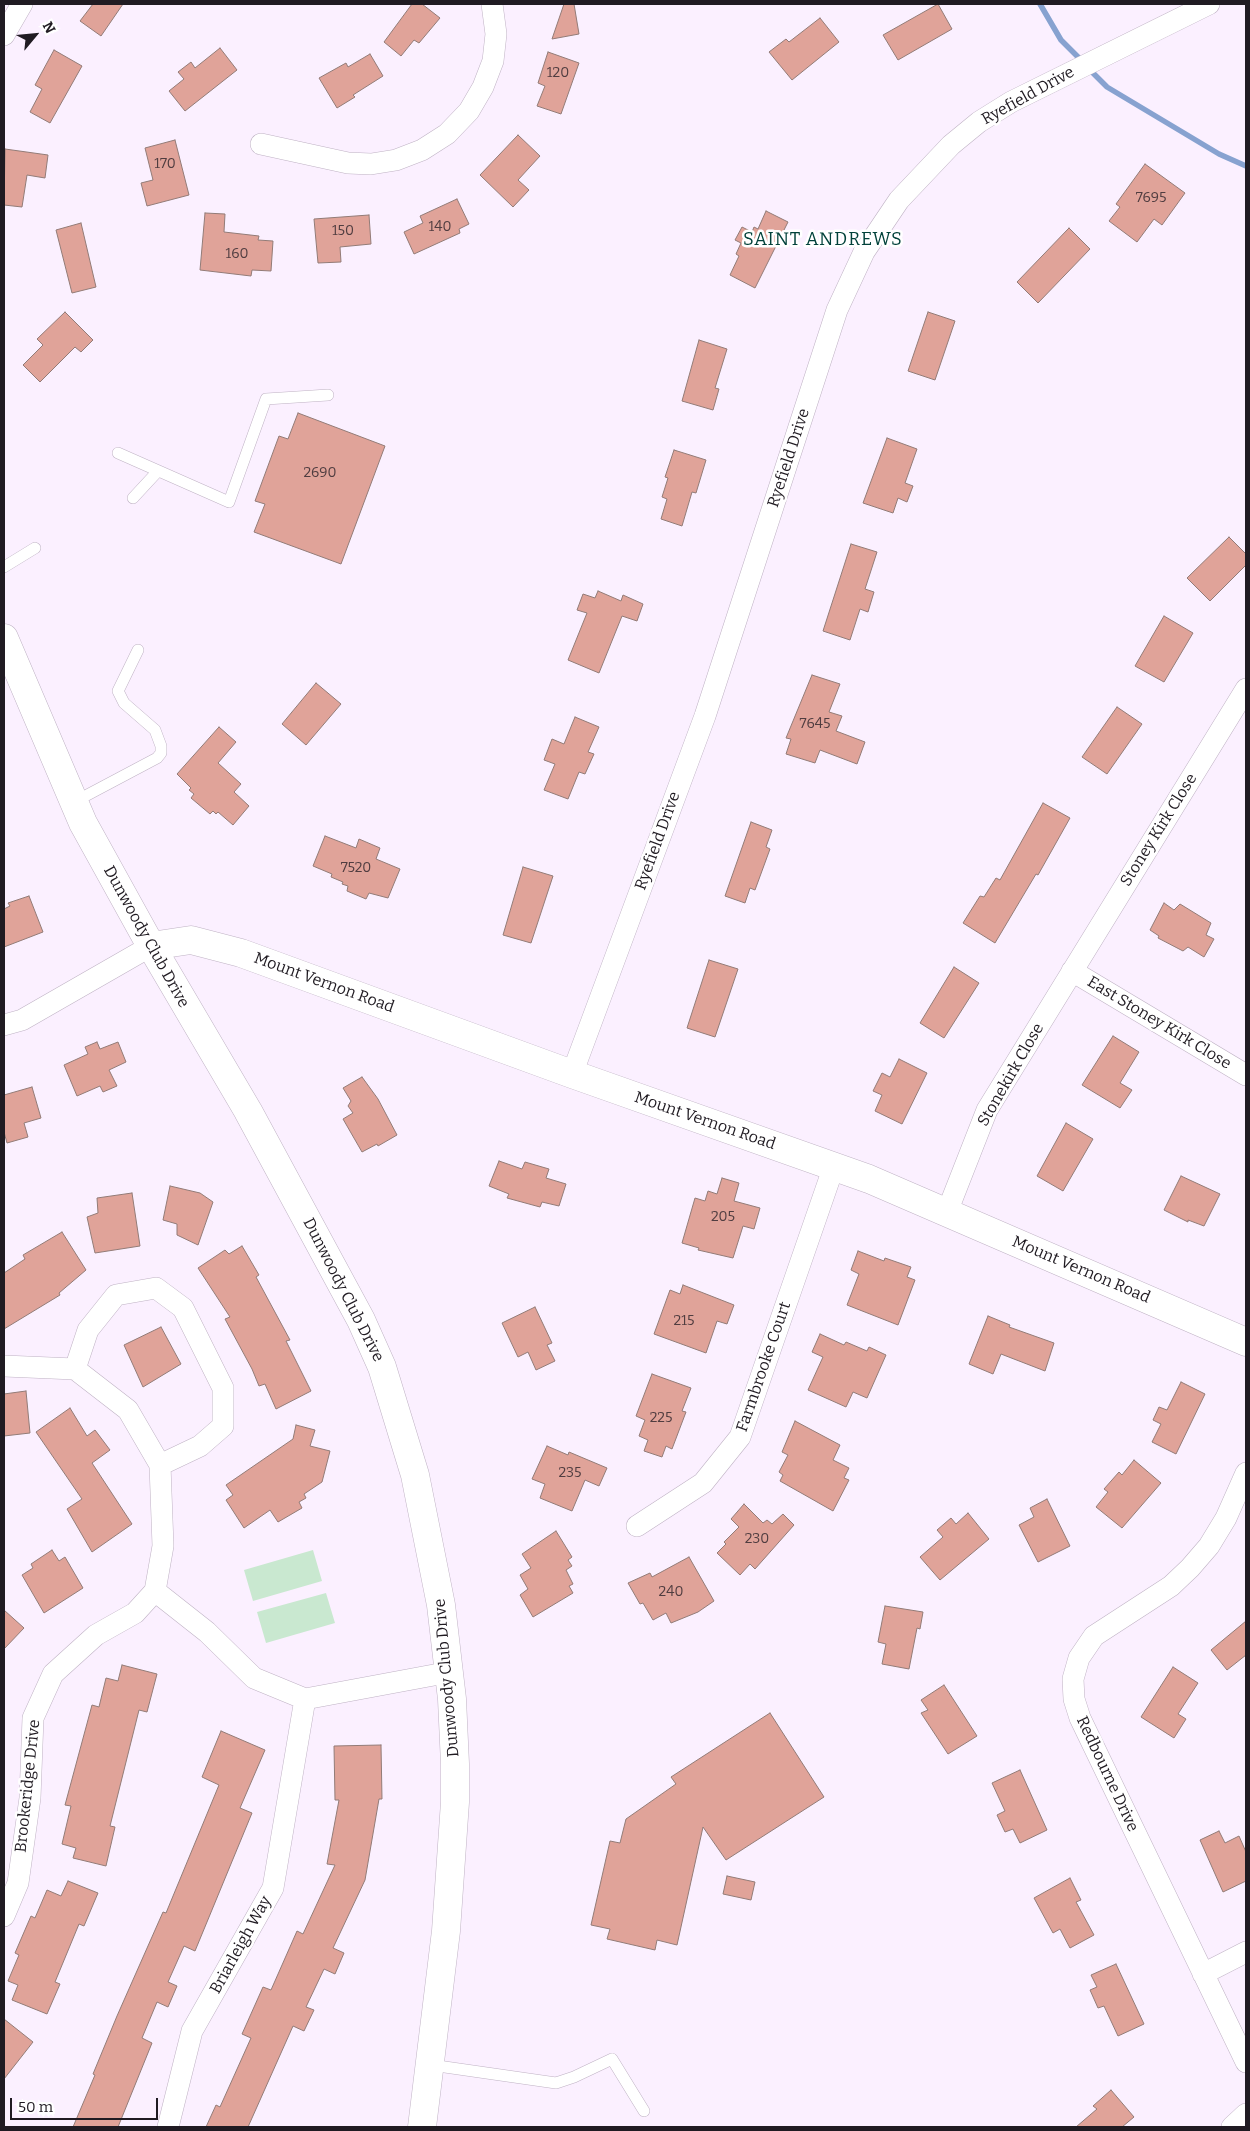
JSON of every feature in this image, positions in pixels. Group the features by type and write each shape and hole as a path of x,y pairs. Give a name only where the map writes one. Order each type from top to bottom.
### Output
{"main road":[{"name":"Dunwoody Club Drive","path":"4,638 83,823 151,946 248,1111 329,1258 382,1367 414,1475 435,1568 450,1672 455,1802 446,1931 422,2127"},
{"name":"Mount Vernon Road","path":"151,946 190,940 241,953 572,1074 870,1179 1246,1342"}],"street":[{"path":"4,35 22,4"},
{"path":"261,144 348,163 371,164 396,160 422,150 447,134 469,111 484,87 492,61 496,34 492,4"},
{"name":"Ryefield Drive","path":"572,1074 705,716 837,310 864,252 899,200 951,145 980,122 1011,102 1209,4"},
{"name":"Stoney Kirk Close","path":"1072,971 1246,689"},
{"path":"4,1025 22,1020 151,946"},
{"name":"East Stoney Kirk Close","path":"1072,971 1246,1074"},
{"name":"Stonekirk Close","path":"947,1212 987,1110 1072,971"},
{"name":"Farmbrooke Court","path":"637,1526 703,1483 740,1437 834,1166"},
{"path":"75,1369 88,1330 116,1295 156,1288 183,1308 223,1388 223,1426 200,1446 160,1464"},
{"path":"4,1366 75,1369 128,1410 160,1464 163,1546 155,1591 207,1632 254,1678 305,1699 450,1672"},
{"name":"Redbourne Drive","path":"1246,1473 1226,1518 1209,1546 1171,1586 1094,1636 1079,1658 1073,1679 1074,1699 1080,1718 1246,2062"},
{"name":"Brookeridge Drive","path":"4,1916 18,1883 30,1798 33,1718 53,1674 96,1635 135,1613 155,1591"},
{"name":"Briarleigh Way","path":"168,2127 192,2031 273,1888 305,1699"},
{"path":"1203,1974 1246,1952"},
{"path":"1232,2127 1246,2114"}],"lane":[{"path":"118,453 229,502 266,399 328,396"},
{"path":"133,498 158,471"},
{"path":"4,567 34,548"},
{"path":"74,802 157,758 161,753 161,746 155,730 124,703 118,691 138,650"},
{"path":"431,2065 556,2083 574,2077 612,2059 644,2111"}],"green space":[{"path":"313,1550 322,1581 253,1601 244,1570"},
{"path":"326,1593 335,1623 266,1643 257,1612"}],"building":[{"path":"93,4 123,4 101,36 80,21"},
{"path":"412,4 422,4 440,18 419,43 414,40 401,56 384,42"},
{"path":"564,4 574,4 579,34 552,39"},
{"path":"938,4 952,29 898,60 883,35"},
{"path":"820,18 839,42 792,80 769,52 786,39 789,42"},
{"path":"220,48 237,70 185,111 169,91 184,79 178,72 191,62 195,68"},
{"path":"54,50 82,66 50,123 30,112 42,89 35,85"},
{"path":"548,52 579,63 561,114 537,106 545,86 538,83"},
{"path":"370,54 383,76 353,95 355,97 337,108 319,78 346,63 348,67"},
{"path":"518,135 540,156 518,180 529,190 513,207 480,175"},
{"path":"175,140 189,195 147,206 141,183 153,180 145,148"},
{"path":"5,149 48,155 45,178 27,175 22,207 4,205"},
{"path":"1145,164 1185,193 1162,225 1154,219 1137,242 1109,221 1120,207 1116,204"},
{"path":"457,199 469,224 459,229 460,233 414,254 404,232 423,223 420,216"},
{"path":"766,211 788,222 755,288 730,275 739,256 736,254 741,243 735,240 742,227 752,232 754,227 758,229"},
{"path":"205,213 225,214 224,232 259,236 258,240 273,241 271,271 252,270 251,276 200,270"},
{"path":"369,215 371,244 340,247 341,262 318,263 314,219"},
{"path":"81,223 96,287 72,293 56,230"},
{"path":"1069,228 1090,249 1038,303 1017,282"},
{"path":"65,312 93,340 81,352 75,347 40,382 23,365 43,345 37,339"},
{"path":"928,312 955,321 935,380 908,371"},
{"path":"699,340 727,349 715,388 719,389 713,410 682,401"},
{"path":"298,413 385,446 341,564 254,532 265,504 255,501 279,436 288,439"},
{"path":"887,438 917,449 905,483 913,486 907,502 898,498 893,513 863,503"},
{"path":"674,450 706,460 696,493 692,492 682,526 661,519 667,499 662,497 668,478 665,477"},
{"path":"1229,537 1246,554 1246,565 1210,601 1187,578"},
{"path":"851,544 877,552 865,589 874,592 868,612 860,609 850,640 823,631"},
{"path":"598,591 621,601 623,595 643,604 637,621 622,616 599,673 568,660 587,613 577,610 583,594 595,598"},
{"path":"1164,616 1193,633 1164,682 1135,666"},
{"path":"812,675 840,684 829,712 842,716 836,731 865,742 857,764 820,750 815,763 786,754 791,739 786,738"},
{"path":"316,683 341,704 306,745 282,724"},
{"path":"1117,707 1142,724 1107,774 1082,757"},
{"path":"575,717 599,727 588,752 594,754 585,774 579,772 568,799 544,790 555,764 544,760 552,739 564,744"},
{"path":"219,727 236,742 218,763 241,784 234,792 249,806 233,825 218,812 216,814 213,811 210,814 191,798 194,794 189,790 191,788 177,774"},
{"path":"1043,803 1070,818 1038,875 1036,874 995,943 963,923 980,896 984,897 996,878 1000,880"},
{"path":"751,822 772,830 766,847 770,849 755,890 750,888 745,903 725,896"},
{"path":"325,836 356,848 359,839 380,848 376,859 400,869 388,898 369,893 366,899 347,891 348,886 342,884 343,882 331,877 332,874 313,866"},
{"path":"523,867 553,876 531,943 503,935"},
{"path":"29,896 43,932 4,947 4,909 10,906 8,903"},
{"path":"1164,903 1174,910 1180,904 1211,923 1206,935 1214,939 1204,957 1188,947 1183,951 1158,938 1159,936 1150,930"},
{"path":"709,960 738,969 715,1037 687,1028"},
{"path":"954,967 979,983 944,1038 920,1023"},
{"path":"1113,1036 1139,1052 1120,1083 1132,1090 1120,1108 1082,1085"},
{"path":"97,1042 100,1049 118,1042 126,1062 109,1070 117,1086 103,1092 100,1086 77,1096 64,1065 88,1054 85,1047"},
{"path":"899,1059 927,1073 902,1124 875,1111 882,1095 873,1091 882,1073 890,1077"},
{"path":"362,1077 378,1099 397,1135 378,1146 377,1144 362,1152 343,1119 353,1113 348,1106 351,1101 343,1088"},
{"path":"32,1087 41,1118 24,1123 28,1137 7,1143 4,1132 4,1095"},
{"path":"1066,1123 1093,1139 1063,1191 1037,1176"},
{"path":"499,1161 522,1169 525,1162 549,1169 546,1178 566,1184 559,1206 542,1202 540,1207 507,1198 509,1194 489,1186"},
{"path":"1181,1176 1220,1194 1204,1226 1188,1220 1188,1222 1164,1210"},
{"path":"722,1178 739,1183 734,1201 760,1208 754,1229 743,1226 733,1258 698,1250 699,1248 682,1243 695,1198 705,1201 708,1191 717,1194"},
{"path":"170,1186 200,1193 213,1202 198,1245 177,1235 177,1224 163,1220"},
{"path":"132,1193 140,1246 95,1253 87,1217 98,1213 97,1198"},
{"path":"62,1232 86,1270 59,1293 60,1295 4,1329 4,1273 25,1259 23,1255"},
{"path":"242,1246 259,1275 256,1277 290,1340 286,1341 311,1391 276,1409 265,1384 259,1386 225,1319 230,1317 198,1268 225,1250 229,1254"},
{"path":"858,1251 884,1261 885,1258 911,1267 907,1277 915,1280 898,1325 847,1305 859,1274 851,1270"},
{"path":"683,1285 734,1305 727,1324 717,1321 706,1353 654,1334 670,1290 680,1294"},
{"path":"535,1307 552,1343 547,1345 555,1361 536,1370 528,1352 518,1357 502,1323"},
{"path":"988,1316 1010,1325 1009,1327 1054,1343 1045,1371 1001,1354 993,1374 969,1364"},
{"path":"161,1327 181,1364 143,1387 124,1345"},
{"path":"820,1334 844,1345 846,1342 867,1351 869,1347 886,1355 867,1398 853,1392 846,1407 808,1390 823,1357 812,1352"},
{"path":"652,1374 691,1388 682,1411 686,1412 672,1449 666,1446 662,1457 644,1451 648,1440 639,1436 645,1420 636,1416"},
{"path":"1181,1382 1205,1394 1176,1454 1152,1442 1161,1424 1153,1420 1159,1407 1167,1410"},
{"path":"26,1391 30,1433 4,1436 4,1394"},
{"path":"70,1408 87,1436 95,1430 110,1450 92,1463 132,1524 92,1552 67,1509 82,1499 36,1432"},
{"path":"795,1421 840,1445 833,1460 849,1468 844,1478 849,1480 833,1511 780,1481 783,1475 779,1472 788,1455 782,1452"},
{"path":"296,1425 315,1430 310,1446 330,1451 322,1482 304,1494 306,1498 299,1502 302,1508 278,1522 270,1510 244,1528 226,1500 233,1495 226,1485 293,1439"},
{"path":"547,1446 568,1455 569,1452 607,1468 599,1486 585,1480 572,1511 540,1498 545,1484 532,1479"},
{"path":"1134,1460 1161,1483 1122,1528 1096,1507 1108,1492 1104,1489 1119,1472 1122,1475"},
{"path":"1047,1499 1070,1546 1038,1562 1019,1525 1034,1517 1030,1508"},
{"path":"744,1504 763,1523 767,1520 772,1524 783,1514 794,1525 755,1569 750,1564 740,1575 717,1553 726,1544 724,1542 739,1527 731,1519"},
{"path":"968,1513 989,1539 940,1580 920,1557 943,1537 937,1530 951,1518 956,1524"},
{"path":"556,1531 572,1557 568,1560 572,1566 566,1570 573,1584 569,1586 573,1593 533,1617 520,1595 528,1589 520,1575 531,1568 522,1554"},
{"path":"52,1550 59,1561 65,1557 83,1588 44,1613 22,1575 33,1568 31,1564"},
{"path":"689,1557 714,1601 698,1612 671,1623 666,1613 653,1620 643,1603 640,1604 628,1583 650,1573 652,1577"},
{"path":"885,1606 923,1612 920,1629 917,1628 909,1669 882,1664 886,1644 878,1642"},
{"path":"4,1610 24,1628 4,1649"},
{"path":"1246,1621 1246,1655 1227,1670 1211,1650"},
{"path":"122,1665 157,1674 147,1712 139,1710 110,1826 115,1827 106,1866 73,1858 76,1848 62,1844 71,1806 65,1805 92,1705 99,1707 106,1678 118,1681"},
{"path":"1173,1667 1198,1683 1178,1714 1186,1719 1174,1738 1141,1717"},
{"path":"944,1685 977,1736 948,1754 921,1713 928,1710 921,1700"},
{"path":"770,1713 824,1797 726,1860 703,1827 677,1945 657,1940 655,1950 607,1939 610,1929 591,1925 610,1841 620,1843 626,1819 676,1784 671,1777"},
{"path":"221,1731 265,1750 240,1808 252,1813 195,1951 184,1946 168,1982 177,1986 168,2007 157,2002 142,2038 152,2043 118,2127 73,2127 117,2016 163,1912 166,1913 219,1785 202,1777"},
{"path":"381,1745 382,1799 379,1799 365,1880 333,1948 344,1953 335,1974 324,1969 306,2007 314,2010 304,2031 293,2026 248,2127 206,2127 216,2105 220,2107 251,2038 242,2034 263,1987 271,1990 297,1931 303,1934 335,1865 327,1864 339,1800 335,1800 334,1746"},
{"path":"1020,1770 1047,1830 1020,1843 1013,1829 1005,1832 997,1815 1005,1811 992,1783"},
{"path":"1219,1831 1225,1843 1239,1836 1246,1852 1246,1881 1223,1892 1200,1840"},
{"path":"727,1876 755,1882 751,1900 723,1894"},
{"path":"1070,1878 1081,1900 1076,1902 1094,1935 1070,1948 1060,1929 1053,1933 1034,1898"},
{"path":"68,1881 98,1893 84,1926 79,1924 55,1982 60,1984 47,2014 12,2000 18,1985 8,1981 19,1955 15,1953 31,1916 35,1918 47,1890 61,1896"},
{"path":"1116,1964 1144,2024 1118,2036 1104,2006 1098,2008 1090,1990 1097,1987 1091,1975"},
{"path":"4,2019 33,2042 4,2079"},
{"path":"1111,2090 1134,2117 1122,2127 1076,2127 1097,2109 1093,2106"}],"waterway":[{"path":"1040,4 1061,40 1083,62"},
{"path":"1089,69 1107,87 1219,154 1246,166"}],"district":[{"name":"SAINT ANDREWS","path":"823,240"}]}
